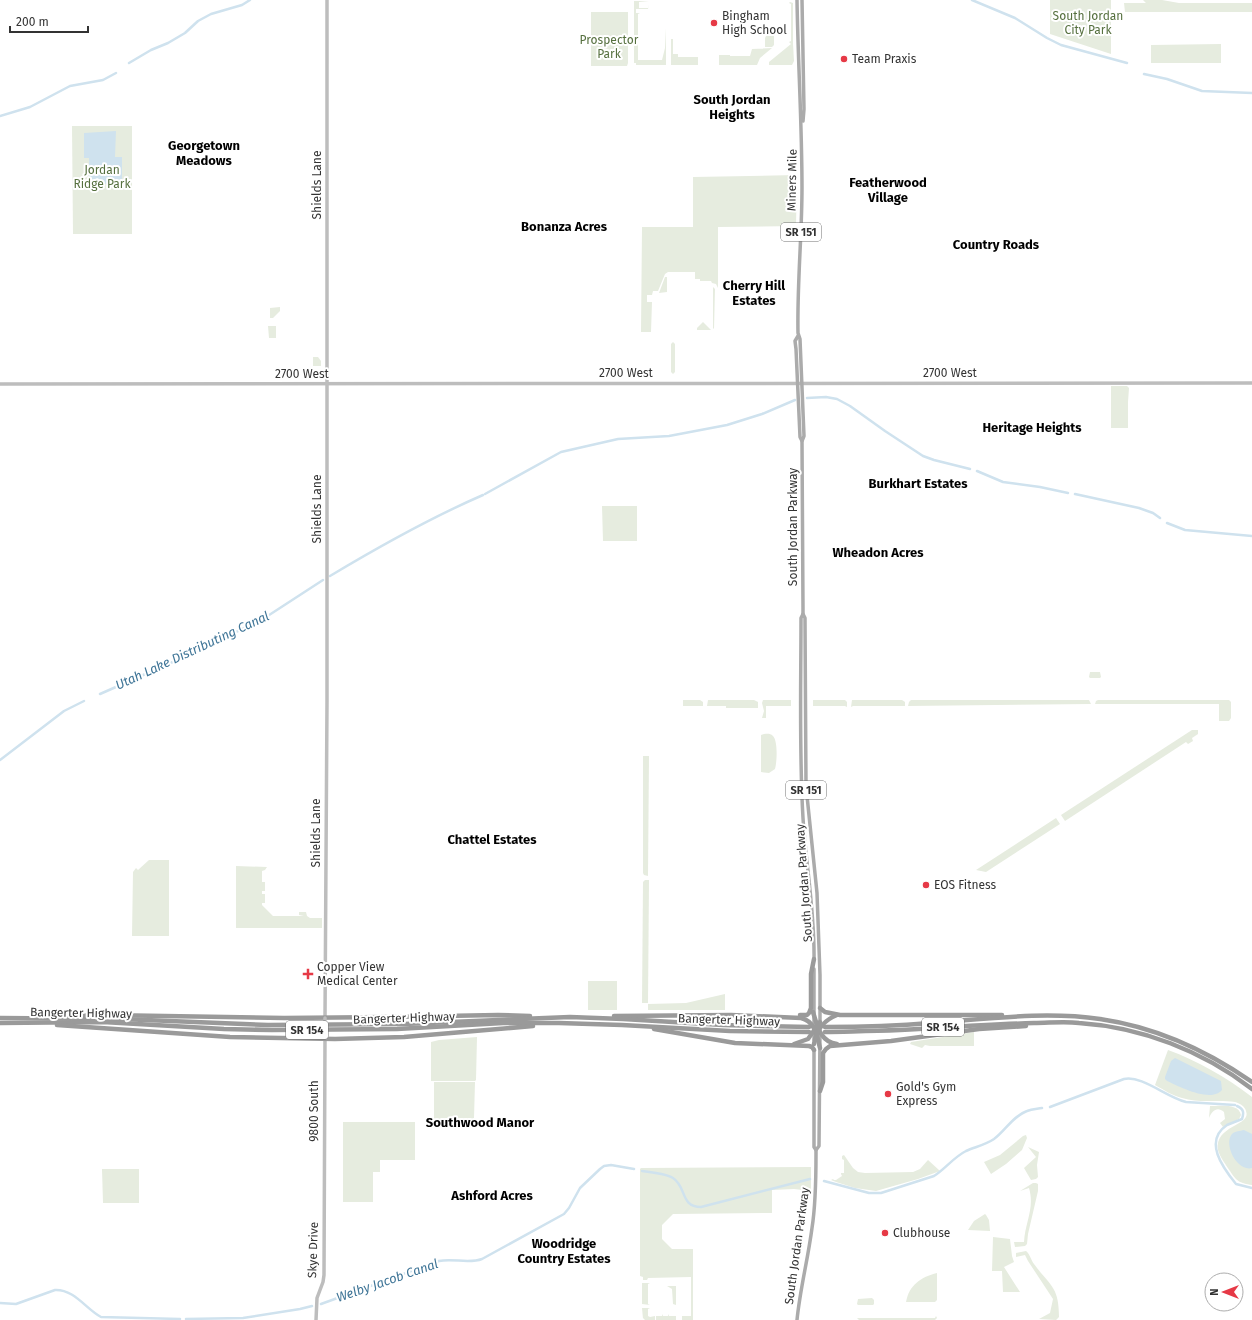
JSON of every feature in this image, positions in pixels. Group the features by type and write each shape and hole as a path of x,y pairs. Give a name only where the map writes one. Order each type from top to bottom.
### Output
{"highway":[{"path":"787,1017 806,1015 811,1010 811,974 814,959"},
{"path":"820,1008 825,1012 840,1015 987,1014 1048,1016"},
{"path":"814,1012 820,1048"},
{"path":"29,1020 104,1015 325,1018 506,1014 556,1020"},
{"path":"586,1018 629,1015 787,1017 806,1019 811,1022 825,1039 831,1042 852,1044"},
{"path":"791,1045 804,1041 828,1020 840,1015"},
{"name":"Bangerter Highway","path":"556,1020 587,1024 730,1031 817,1029 1048,1016 1101,1019 1170,1037 1230,1066 1252,1082"},
{"name":"Bangerter Highway","path":"0,1018 29,1020"},
{"name":"Bangerter Highway","path":"0,1022 29,1020 121,1019 275,1025 404,1024 586,1018 817,1029 895,1030 995,1024 1079,1022 1141,1034 1163,1041 1206,1060 1226,1071 1252,1089"},
{"path":"29,1020 225,1037 325,1038 404,1037 556,1020"},
{"path":"820,1091 823,1082 824,1051 832,1046 885,1042 979,1029 1061,1022"},
{"path":"587,1024 646,1028 734,1043 810,1046 814,1050"},
{"path":"814,1044 817,1029"}],"main road":[{"name":"Shields Lane","path":"325,1018 327,0"},
{"name":"SR 151","path":"797,0 802,96"},
{"name":"SR 151","path":"802,0 802,96"},
{"name":"Miners Mile","path":"798,336 798,279 802,196 802,128 804,109 802,96"},
{"name":"SR 151","path":"797,384 795,341 798,336"},
{"name":"SR 151","path":"798,336 800,339 802,384"},
{"name":"2700 West","path":"0,384 1252,383"},
{"name":"South Jordan Parkway","path":"797,384 800,436 802,441 806,786 816,888 820,975 820,1008 817,1029"},
{"name":"South Jordan Parkway","path":"802,384 804,436 802,441"},
{"name":"South Jordan Parkway","path":"803,614 801,618 801,779 803,822 813,924 814,1012"},
{"name":"9800 South","path":"324,1204 325,1018"},
{"name":"South Jordan Parkway","path":"797,1320 814,1212 816,1183 816,1150 814,1146 814,1044"},
{"name":"South Jordan Parkway","path":"816,1150 819,1146 820,1048"},
{"name":"Skye Drive","path":"316,1320 317,1298 324,1277 324,1204"}],"green space":[{"name":"South Jordan City Park","path":"1050,0 1111,0 1111,54 1050,34"},
{"path":"1143,0 1162,0 1179,3 1252,3 1252,12 1125,12 1124,3 1146,3"},
{"path":"634,1 649,1 639,2 639,8 648,8 649,4 648,9 636,9 636,13 640,13 638,14 638,60 662,60 665,48 666,28 666,65 636,65 636,63 634,63"},
{"path":"790,2 793,3 793,44 789,42 791,41"},
{"name":"Prospector Park","path":"591,12 628,12 627,66 591,66"},
{"path":"766,36 774,36 774,45 772,47 765,47"},
{"path":"671,39 673,39 673,54 678,54 678,57 698,57 698,65 671,65"},
{"path":"793,44 794,61 792,65 769,65 769,62"},
{"path":"1221,44 1221,63 1151,63 1151,45"},
{"path":"772,48 760,58 757,65 719,65 719,55 750,56 752,49"},
{"name":"Jordan Ridge Park","path":"72,126 132,126 132,234 73,234"},
{"path":"797,175 796,226 718,227 718,288 716,284 712,283 711,281 700,281 700,279 695,279 695,272 668,272 665,274 658,291 653,291 652,295 647,295 647,302 652,302 651,332 641,332 642,227 693,227 693,177"},
{"path":"665,277 667,277 667,292 659,293"},
{"path":"713,287 715,289 714,329 713,328"},
{"path":"280,307 280,311 273,318 270,318 270,308"},
{"path":"703,322 711,330 697,330"},
{"path":"268,326 276,326 276,338 269,338"},
{"path":"673,342 675,344 675,372 673,374 671,372 671,344"},
{"path":"313,357 318,357 321,361 321,366 313,366"},
{"path":"1111,386 1127,386 1129,388 1128,428 1111,428"},
{"path":"602,506 637,506 637,541 603,541"},
{"path":"1090,672 1100,672 1101,677 1090,678"},
{"path":"683,700 700,700 703,702 703,706 683,706"},
{"path":"708,700 754,700 758,702 758,708 726,708 726,706 707,706"},
{"path":"763,700 791,700 791,706 766,706 766,718 762,718 764,711 762,703"},
{"path":"813,700 845,700 847,702 847,707 813,706"},
{"path":"852,700 902,700 905,702 905,706 851,707"},
{"path":"911,700 1089,700 1091,704 908,706"},
{"path":"1098,700 1229,700 1231,702 1231,718 1229,721 1219,721 1219,704 1095,704"},
{"path":"1192,730 1198,730 1198,734 1192,738 1193,741 1188,744 1186,742 1065,821 1061,815"},
{"path":"770,734 773,736 776,742 777,757 775,769 769,773 761,772 761,735"},
{"path":"643,756 649,756 648,876 644,875 643,873"},
{"path":"1056,818 1060,824 986,872 976,870"},
{"path":"149,860 169,860 169,936 132,936 133,872 136,868 138,870"},
{"path":"236,866 267,867 262,871 262,882 265,882 265,891 262,891 262,894 265,894 265,903 262,903 262,905 273,916 304,916 299,915 299,912 306,912 307,916 310,918 322,918 322,928 236,928"},
{"path":"645,880 649,880 648,1003 642,1003 643,882"},
{"path":"588,981 617,981 617,1010 588,1010"},
{"path":"725,994 725,1010 648,1010 648,1004 686,1003"},
{"path":"974,1032 974,1046 925,1045 922,1048 910,1044 911,1042"},
{"path":"477,1037 475,1081 431,1081 431,1042"},
{"path":"1168,1050 1212,1070 1252,1097 1252,1185 1242,1183 1235,1178 1223,1161 1218,1150 1218,1142 1222,1135 1244,1120 1246,1111 1237,1102 1191,1100 1179,1097 1155,1085"},
{"path":"434,1082 475,1082 473,1120 434,1119"},
{"path":"1210,1106 1233,1107 1240,1111 1241,1115 1239,1119 1223,1127 1220,1123 1225,1119 1224,1112 1217,1109 1209,1118"},
{"path":"343,1122 415,1122 415,1160 380,1160 380,1172 373,1172 373,1202 343,1202"},
{"path":"1026,1135 1027,1138 1022,1150 1006,1164 991,1174 984,1162 1000,1155"},
{"path":"1028,1147 1039,1152 1037,1165 1038,1177 1031,1180 1024,1168 1036,1157"},
{"path":"844,1155 853,1168 858,1172 913,1172 920,1169 928,1160 940,1171 876,1191 855,1188 831,1180 836,1180 842,1176 841,1173 844,1173 844,1160 842,1159 842,1156"},
{"path":"811,1167 811,1191 794,1189 772,1190 772,1213 673,1214 662,1225 662,1239 672,1249 693,1249 693,1320 682,1320 682,1316 691,1316 691,1277 648,1278 647,1280 643,1280 643,1277 640,1276 641,1168"},
{"path":"102,1169 139,1169 139,1203 103,1203"},
{"path":"1033,1183 1038,1184 1038,1191 1027,1244 1025,1246 1015,1247 1014,1242 1024,1242 1031,1202 1029,1188 1020,1191"},
{"path":"985,1214 989,1220 990,1231 968,1230 974,1221"},
{"path":"993,1237 1010,1239 1014,1262 1004,1267 1020,1292 1003,1292 1002,1271 992,1271"},
{"path":"1026,1251 1055,1292 1059,1307 1059,1317 1056,1320 1039,1319 1050,1313 1053,1299 1025,1255 1016,1257 1016,1253"},
{"path":"937,1273 937,1300 935,1302 906,1302 913,1286 921,1279"},
{"path":"642,1283 650,1283 648,1284 648,1304 650,1305 642,1304"},
{"path":"667,1286 676,1286 676,1305 673,1304 672,1289"},
{"path":"872,1298 874,1300 873,1305 857,1304 858,1299"},
{"path":"642,1308 650,1308 648,1309 648,1316 655,1316 655,1320 643,1319"},
{"path":"662,1314 663,1316 668,1316 669,1314 669,1316 676,1316 676,1320 656,1320 656,1316 662,1316"},
{"path":"936,1316 937,1318 935,1320 859,1320 857,1318 935,1318"}],"water":[{"path":"116,131 115,157 122,157 122,184 89,184 89,158 84,158 84,133"},
{"path":"1175,1058 1221,1081 1222,1090 1217,1094 1211,1095 1195,1093 1167,1081 1165,1077 1171,1061"},
{"path":"1244,1130 1252,1134 1252,1168 1241,1166 1230,1150 1229,1144 1232,1134"}],"waterway":[{"path":"129,63 185,33 198,21 211,14 242,5 250,0"},
{"path":"972,0 1015,18 1061,45 1127,63"},
{"path":"0,116 30,107 70,86 103,80 116,73"},
{"path":"1144,74 1167,79 1202,91 1252,93"},
{"name":"Utah Lake Distributing Canal","path":"807,398 826,397 837,399 850,406 923,456 970,469"},
{"name":"Utah Lake Distributing Canal","path":"485,494 561,452 618,439 669,436 727,425 762,414 795,400"},
{"name":"Utah Lake Distributing Canal","path":"977,471 1003,482 1040,487 1068,493"},
{"name":"Utah Lake Distributing Canal","path":"1075,494 1139,508 1153,513 1160,518"},
{"name":"Utah Lake Distributing Canal","path":"330,576 405,533 483,495"},
{"name":"Utah Lake Distributing Canal","path":"1167,523 1185,530 1252,536"},
{"name":"Utah Lake Distributing Canal","path":"100,694 184,657 263,619 323,580"},
{"name":"Utah Lake Distributing Canal","path":"0,760 64,711 84,701"},
{"name":"Welby Jacob Canal","path":"1050,1107 1124,1079 1138,1080 1170,1096 1186,1102 1235,1105"},
{"name":"Welby Jacob Canal","path":"1237,1106 1243,1111 1242,1119 1227,1125 1220,1131 1216,1139 1216,1146 1221,1163 1236,1184 1252,1188"},
{"name":"Welby Jacob Canal","path":"824,1181 869,1193 881,1193 934,1176 966,1151 994,1139 1017,1116 1031,1110 1042,1108"},
{"name":"Welby Jacob Canal","path":"321,1304 439,1261 472,1261 482,1259 564,1214 580,1188 604,1166 611,1165 634,1169"},
{"name":"Welby Jacob Canal","path":"642,1171 662,1174 673,1178 680,1186 690,1204 701,1207 810,1179"},
{"name":"Welby Jacob Canal","path":"0,1303 16,1304 55,1290 74,1296 95,1314 101,1317 180,1319"},
{"name":"Welby Jacob Canal","path":"186,1319 243,1318 312,1306"}],"place":[{"name":"Bingham High School","path":"714,23"},
{"name":"Team Praxis","path":"844,59"},
{"name":"EOS Fitness","path":"926,885"},
{"name":"Copper View Medical Center","path":"308,974"},
{"name":"Gold's Gym Express","path":"888,1094"},
{"name":"Clubhouse","path":"885,1233"}],"district":[{"name":"South Jordan Heights","path":"732,106"},
{"name":"Georgetown Meadows","path":"204,152"},
{"name":"Featherwood Village","path":"888,190"},
{"name":"Bonanza Acres","path":"564,226"},
{"name":"Country Roads","path":"996,244"},
{"name":"Cherry Hill Estates","path":"754,292"},
{"name":"Heritage Heights","path":"1032,427"},
{"name":"Burkhart Estates","path":"918,483"},
{"name":"Wheadon Acres","path":"878,552"},
{"name":"Chattel Estates","path":"492,839"},
{"name":"Southwood Manor","path":"480,1122"},
{"name":"Ashford Acres","path":"492,1195"},
{"name":"Woodridge Country Estates","path":"564,1250"}]}
